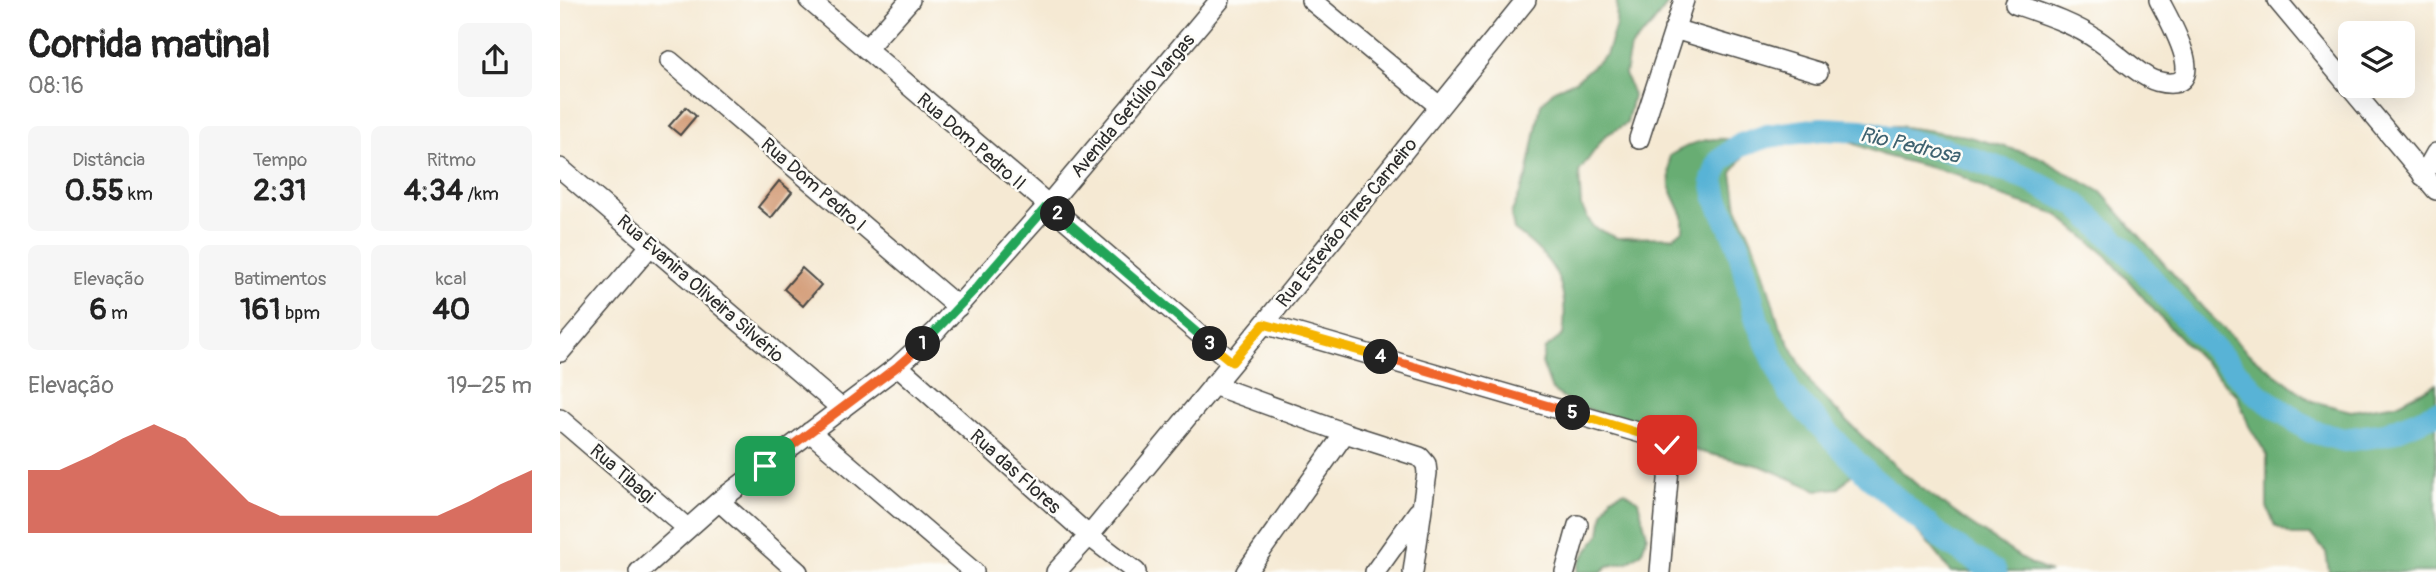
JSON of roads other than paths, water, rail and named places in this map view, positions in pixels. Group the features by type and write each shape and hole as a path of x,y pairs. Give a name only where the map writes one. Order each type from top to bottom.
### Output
{"street":[{"name":"Rua Dom Pedro II","path":"809,0 1232,362"},
{"path":"866,49 910,0"},
{"name":"Avenida Getúlio Vargas","path":"639,572 719,500 898,366 958,307 1048,205 1220,0"},
{"path":"1311,0 1439,106"},
{"name":"Rua Estevão Pires Carneiro","path":"1056,572 1089,536 1264,324 1527,0"},
{"path":"1639,139 1684,0"},
{"path":"2015,4 2061,20 2098,40 2155,81 2182,80 2187,73 2187,57 2159,0"},
{"path":"2277,0 2430,183"},
{"path":"1674,29 1818,72"},
{"name":"Rua Dom Pedro I","path":"670,61 958,307"},
{"path":"2430,183 2436,153"},
{"name":"Rua Evanira Oliveira Silvério","path":"560,168 842,409"},
{"path":"560,352 651,245"},
{"path":"1264,324 1658,439 1667,445 1670,457 1660,572"},
{"name":"Rua das Flores","path":"898,366 1089,536 1136,572"},
{"path":"1213,385 1420,457 1426,464 1413,572"},
{"name":"Rua Tibagi","path":"560,419 687,528"},
{"path":"810,432 974,572"},
{"path":"1246,572 1345,433"},
{"path":"719,500 798,572"},
{"path":"1375,572 1421,508"},
{"path":"1565,572 1578,525"}],"waterway":[{"name":"Rio Pedrosa","path":"1995,572 1946,541 1868,475 1790,394 1757,321 1738,244 1717,199 1713,180 1719,162 1738,146 1768,136 1822,129 1862,131 1946,150 2024,177 2076,204 2130,254 2192,326 2257,394 2311,431 2344,440 2386,434 2436,413"}]}
